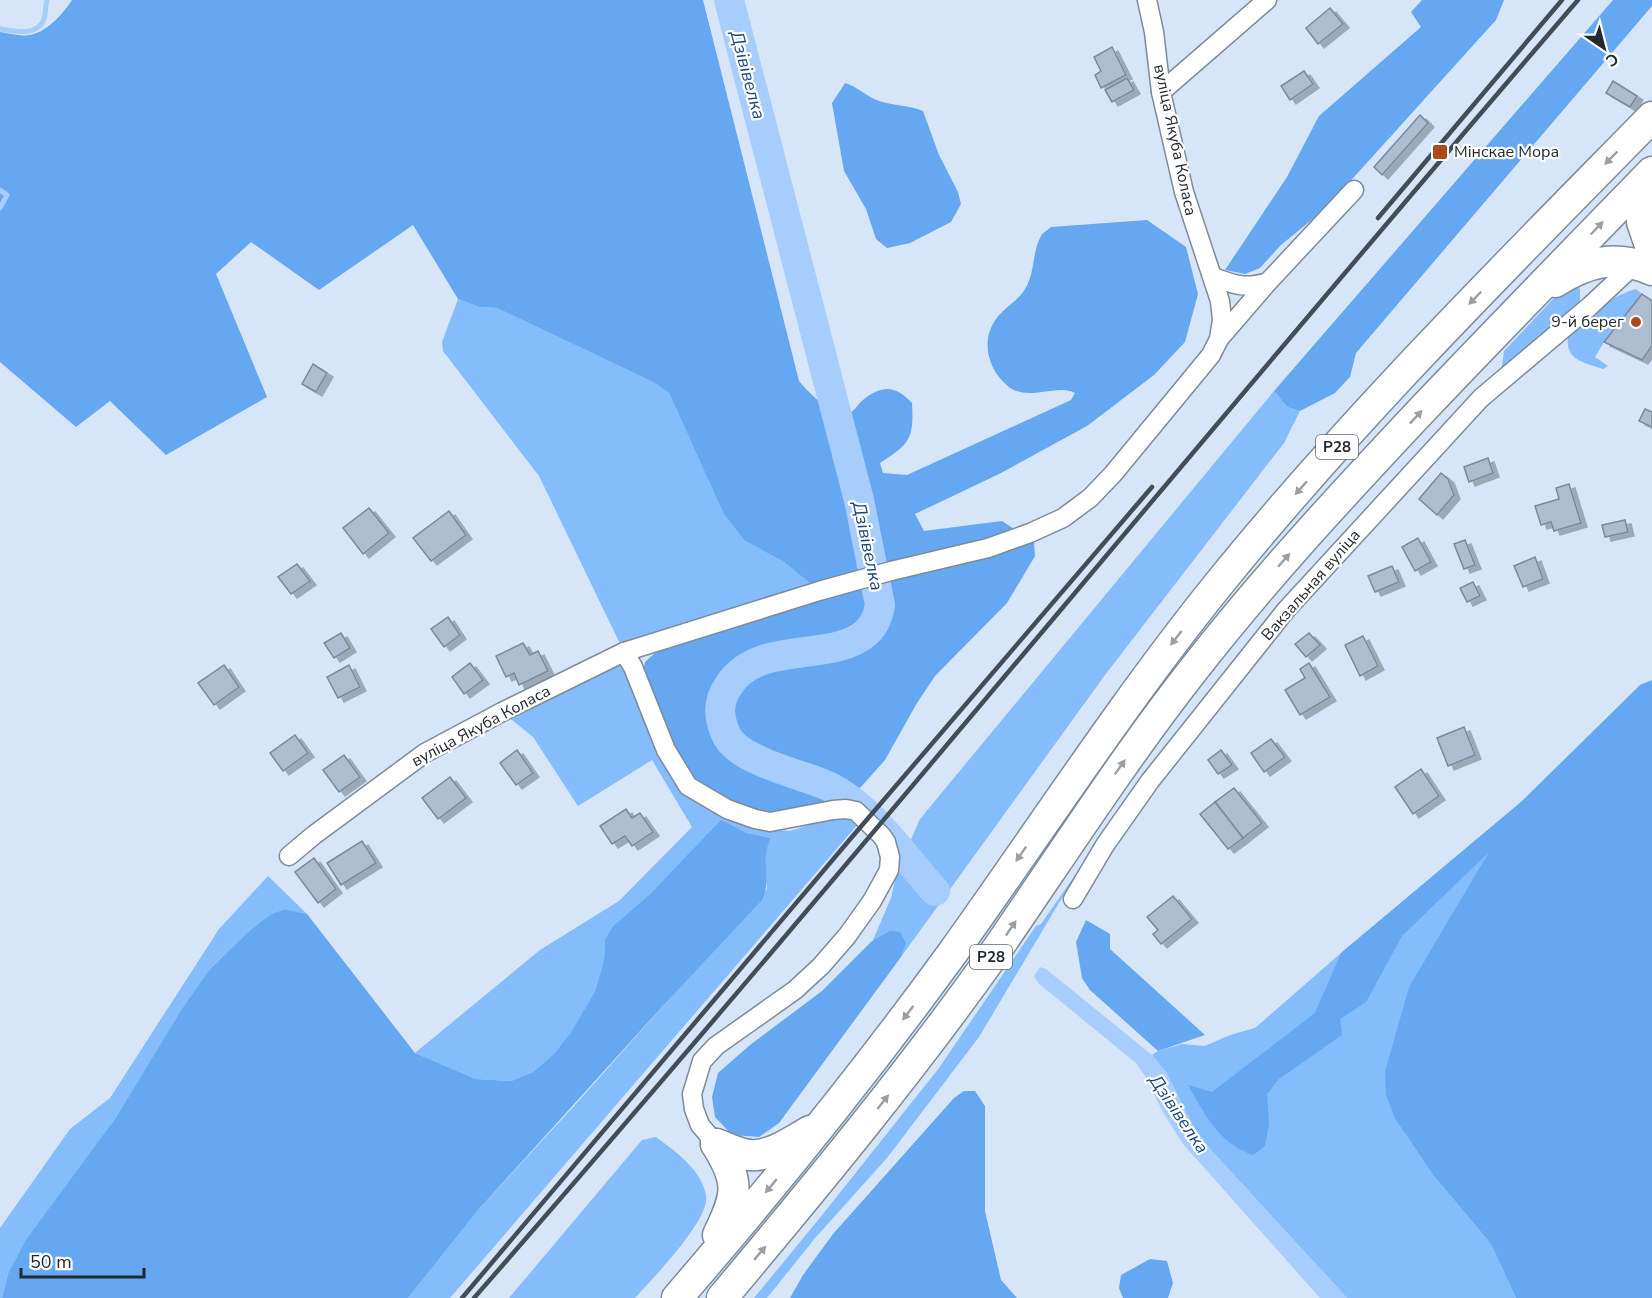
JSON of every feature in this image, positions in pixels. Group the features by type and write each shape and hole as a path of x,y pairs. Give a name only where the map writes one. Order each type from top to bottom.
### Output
{"highway":[{"name":"Р28","path":"677,1298 822,1125 951,954 1150,671 1219,583 1361,420 1467,306 1652,117"},
{"name":"Р28","path":"722,1298 917,1059 991,958 1125,760 1239,612 1349,488 1652,172"},
{"path":"1527,300 1577,268 1607,262 1647,261 1642,208 1652,172"},
{"path":"716,1144 741,1153 757,1155 775,1150 822,1125"},
{"path":"701,1270 731,1210 733,1199 734,1180 729,1165 716,1144"}],"street":[{"name":"вуліца Якуба Коласа","path":"1147,0 1154,32 1161,92 1184,192 1220,301 1222,320 1219,339"},
{"path":"1161,92 1267,0"},
{"name":"вуліца Якуба Коласа","path":"289,856 425,753 624,652 853,581 988,548 1063,518 1090,498 1113,474 1211,355 1219,339 1268,282 1354,190"},
{"name":"Вакзальная вуліца","path":"1073,899 1105,845 1150,780 1286,610 1481,398 1647,261"},
{"path":"1213,277 1238,286 1253,287 1268,282"},
{"path":"624,652 633,667 666,750 688,786 727,809 770,822 833,810 855,811 882,836 890,857 889,870 878,892 847,936 822,966 795,990 716,1046 702,1061 692,1094 694,1109 700,1125 716,1144"}],"shaded area":[{"path":"72,0 703,0 799,381 820,402 839,413 850,413 863,400 883,389 895,390 912,403 911,433 898,451 880,463 883,473 907,475 1071,400 1075,393 1068,390 1025,393 1009,387 996,373 989,355 988,337 991,328 996,319 1025,289 1038,242 1051,227 1147,220 1186,247 1198,294 1185,342 1154,375 1087,426 999,474 915,514 924,531 1002,521 1034,542 1035,556 1007,603 935,676 885,760 861,787 829,806 757,817 691,780 670,749 642,675 645,662 655,653 814,600 819,591 784,562 745,541 724,514 669,393 653,382 497,308 479,307 458,299 413,225 319,290 251,242 216,274 267,397 166,455 110,401 76,427 0,362 0,32 22,36 42,31 54,22"},
{"path":"1422,0 1504,0 1496,20 1326,208 1281,245 1260,268 1245,274 1225,270 1287,177 1319,116 1421,27 1411,12"},
{"path":"1613,0 1652,0 1652,6 1356,353 1350,377 1335,393 1300,411 1287,407 1274,391"},
{"path":"845,83 879,101 923,111 939,155 958,192 961,204 951,222 910,243 887,248 876,239 866,209 844,171 832,103"},
{"path":"1569,282 1580,289 1580,302 1501,373 1504,351"},
{"path":"1636,289 1642,294 1595,357 1608,366 1603,369 1576,359 1569,350 1568,335 1608,302"},
{"path":"458,299 479,307 497,308 653,382 669,393 724,513 745,541 784,562 819,591 624,652 539,476 443,351 442,342"},
{"path":"1274,391 1287,407 1300,411 1284,443 1105,675 901,957 905,943 873,940 891,898 897,871 920,819"},
{"path":"625,658 762,829 790,831 846,815 858,824 450,1298 408,1298 479,1209 767,889 765,850 771,838 747,833 721,821 651,893 613,926 605,939 604,960 595,991 571,1032 554,1054 533,1072 511,1081 476,1079 415,1053 540,950 619,901 692,827 652,760 578,806 533,737 502,712"},
{"path":"1652,680 1652,1298 1516,1298 1491,1244 1434,1176 1395,1118 1386,1095 1385,1072 1409,987 1489,852 1402,936 1366,1002 1340,1019 1342,1035 1279,1079 1267,1094 1269,1124 1265,1146 1253,1155 1231,1143 1214,1127 1188,1085 1212,1092 1315,1013 1341,953 1521,802 1640,685"},
{"path":"1521,802 1434,1176 1491,1244 1516,1298 1347,1298 1211,1150 1195,1130 1166,1072 1152,1055 1182,1044 1205,1046 1230,1035 1255,1028"},
{"path":"721,820 747,833 771,838 766,854 766,884 762,900 479,1209 408,1298 2,1298 8,1274 26,1240 115,1119 181,1010 209,970 249,931 271,914 285,909 307,914 415,1053 476,1079 511,1081 533,1072 554,1054 571,1032 595,991 604,960 605,939 613,926 651,893"},
{"path":"1078,871 979,1037 887,1158 816,1237 767,1298 754,1298 939,1068 1036,926 1041,924"},
{"path":"268,876 307,914 285,909 271,914 249,931 209,970 181,1010 115,1119 8,1274 2,1298 0,1298 0,1228 70,1129 110,1098 219,929"},
{"path":"1086,920 1110,934 1110,949 1205,1035 1158,1051 1090,990 1082,978 1076,942"},
{"path":"890,931 900,932 906,943 901,957 779,1123 759,1137 732,1135 715,1117 712,1097 718,1073 750,1045 822,991 872,941"},
{"path":"964,1091 975,1091 985,1106 985,1211 1001,1280 1017,1298 790,1298 803,1275 833,1234 954,1098"},
{"path":"656,1137 694,1170 704,1187 705,1206 690,1234 635,1298 509,1298 642,1140"},
{"path":"1150,1259 1167,1261 1173,1283 1168,1298 1123,1298 1119,1288 1121,1275"}],"water":[{"path":"1040,967 1046,969 1152,1055 1166,1072 1195,1130 1211,1150 1347,1298 1320,1298 1183,1144 1136,1063 1038,983 1034,976"}],"building":[{"path":"1330,8 1343,24 1318,44 1306,28"},
{"path":"1112,47 1126,75 1101,88 1095,75 1101,71 1094,57"},
{"path":"1304,71 1313,84 1290,100 1281,86"},
{"path":"1127,78 1134,90 1112,102 1105,90"},
{"path":"1613,81 1637,96 1630,107 1606,93"},
{"path":"1420,115 1428,123 1382,175 1374,167"},
{"name":"9-й берег","path":"1642,294 1652,301 1652,346 1642,360 1604,342"},
{"path":"313,364 327,373 316,392 302,384"},
{"path":"1645,409 1652,412 1652,427 1639,421"},
{"path":"1488,458 1493,473 1469,482 1464,467"},
{"path":"1441,473 1448,479 1454,495 1437,515 1419,499"},
{"path":"1569,484 1581,523 1554,531 1551,522 1541,525 1535,506 1559,499 1556,488"},
{"path":"369,508 389,533 363,554 343,528"},
{"path":"449,511 466,535 431,561 413,538"},
{"path":"1625,520 1628,532 1605,537 1602,525"},
{"path":"1418,538 1431,562 1415,571 1402,547"},
{"path":"1465,540 1475,565 1464,569 1454,544"},
{"path":"1535,557 1543,579 1523,587 1514,566"},
{"path":"297,564 310,581 291,594 278,577"},
{"path":"1392,566 1399,582 1375,592 1368,576"},
{"path":"1473,582 1480,596 1467,602 1460,588"},
{"path":"448,617 460,635 444,647 431,629"},
{"path":"341,633 350,648 334,658 324,643"},
{"path":"1309,633 1320,645 1306,657 1295,644"},
{"path":"1363,636 1378,666 1360,676 1345,645"},
{"path":"523,643 530,655 538,651 548,671 519,685 514,673 506,677 496,656"},
{"path":"470,663 483,680 464,694 452,677"},
{"path":"1309,663 1330,697 1300,715 1285,690 1305,678 1300,669"},
{"path":"224,665 239,687 214,705 198,683"},
{"path":"349,665 360,687 338,698 327,677"},
{"path":"1464,727 1475,755 1448,766 1437,738"},
{"path":"295,735 308,753 283,771 270,753"},
{"path":"1271,739 1285,757 1264,772 1251,753"},
{"path":"517,750 533,773 516,785 500,763"},
{"path":"1221,750 1232,765 1218,774 1208,760"},
{"path":"344,755 360,777 339,792 323,770"},
{"path":"1421,769 1439,796 1413,814 1395,787"},
{"path":"450,777 466,798 438,819 422,798"},
{"path":"1234,788 1262,823 1243,838 1215,802"},
{"path":"1215,802 1243,838 1228,849 1200,814"},
{"path":"626,809 632,818 640,813 653,832 632,846 625,836 612,844 600,826"},
{"path":"362,841 376,863 341,885 327,863"},
{"path":"314,858 336,889 318,903 295,872"},
{"path":"1173,896 1192,919 1161,944 1153,934 1158,930 1147,917"}],"waterway":[{"path":"0,29 31,31 37,28 44,19 47,0"},
{"name":"Дзівівелка","path":"729,0 859,500 880,605 872,627 852,642 777,656 758,662 742,671 729,685 723,697 720,708 721,720 731,742 742,751 772,766 832,788 861,808 935,891"},
{"path":"0,190 7,195 0,208"}],"railway":[{"path":"1378,218 1562,0"},
{"path":"474,1298 890,813 1578,0"},
{"path":"462,1298 1152,487"}],"place":[{"name":"Мінскае Мора","path":"1440,152"},
{"name":"9-й берег","path":"1636,322"}]}
